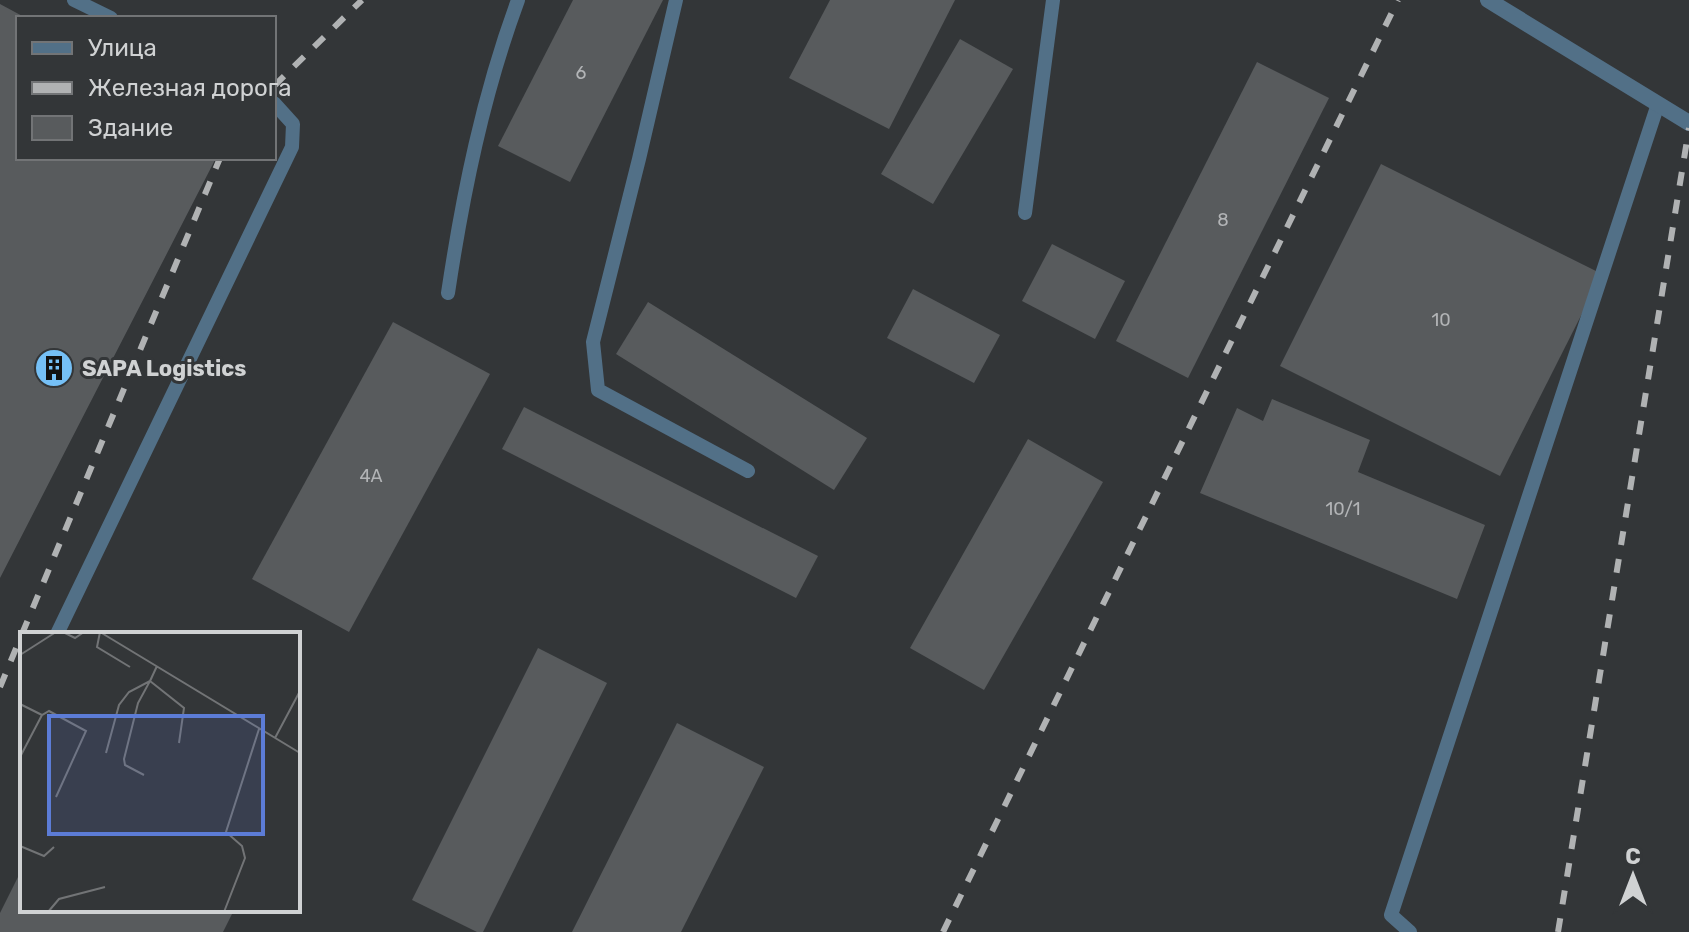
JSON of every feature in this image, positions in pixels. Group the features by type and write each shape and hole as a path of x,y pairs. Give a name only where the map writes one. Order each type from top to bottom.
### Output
{"street":[{"path":"1488,0 1689,123"}],"lane":[{"path":"74,0 107,16"},
{"path":"448,293 462,201 497,57 518,0"},
{"path":"676,0 593,342 598,390 748,471"},
{"path":"1025,213 1053,0"},
{"path":"1410,932 1391,915 1658,104"},
{"path":"58,632 292,147 293,124 276,105"}],"building":[{"path":"573,0 663,0 570,182 498,146"},
{"path":"830,0 955,0 889,129 789,78"},
{"name":"SAPA Logistics","path":"0,4 22,16 16,16 16,160 215,160 0,578"},
{"path":"960,39 1013,69 933,204 881,174"},
{"path":"1257,62 1329,98 1188,378 1116,341"},
{"path":"1381,164 1602,274 1500,476 1280,366"},
{"path":"1052,244 1125,281 1095,339 1022,301"},
{"path":"913,289 1000,335 974,383 887,338"},
{"path":"648,302 867,438 834,490 616,354"},
{"path":"393,322 490,374 349,632 252,579"},
{"path":"1272,399 1370,440 1358,472 1485,525 1457,599 1200,493 1237,408 1263,421"},
{"path":"524,407 818,556 796,598 502,449"},
{"path":"1028,439 1103,482 984,690 910,648"},
{"path":"538,648 607,683 483,932 477,932 412,900"},
{"path":"677,723 764,767 681,932 572,932"},
{"path":"20,873 20,912 233,912 223,932 0,932 0,913"}],"railway":[{"path":"276,84 362,0"},
{"path":"943,932 1398,0"},
{"path":"1558,932 1689,128"},
{"path":"23,632 219,160"},
{"path":"0,687 20,639"}],"place":[{"name":"SAPA Logistics","path":"54,368"}]}
